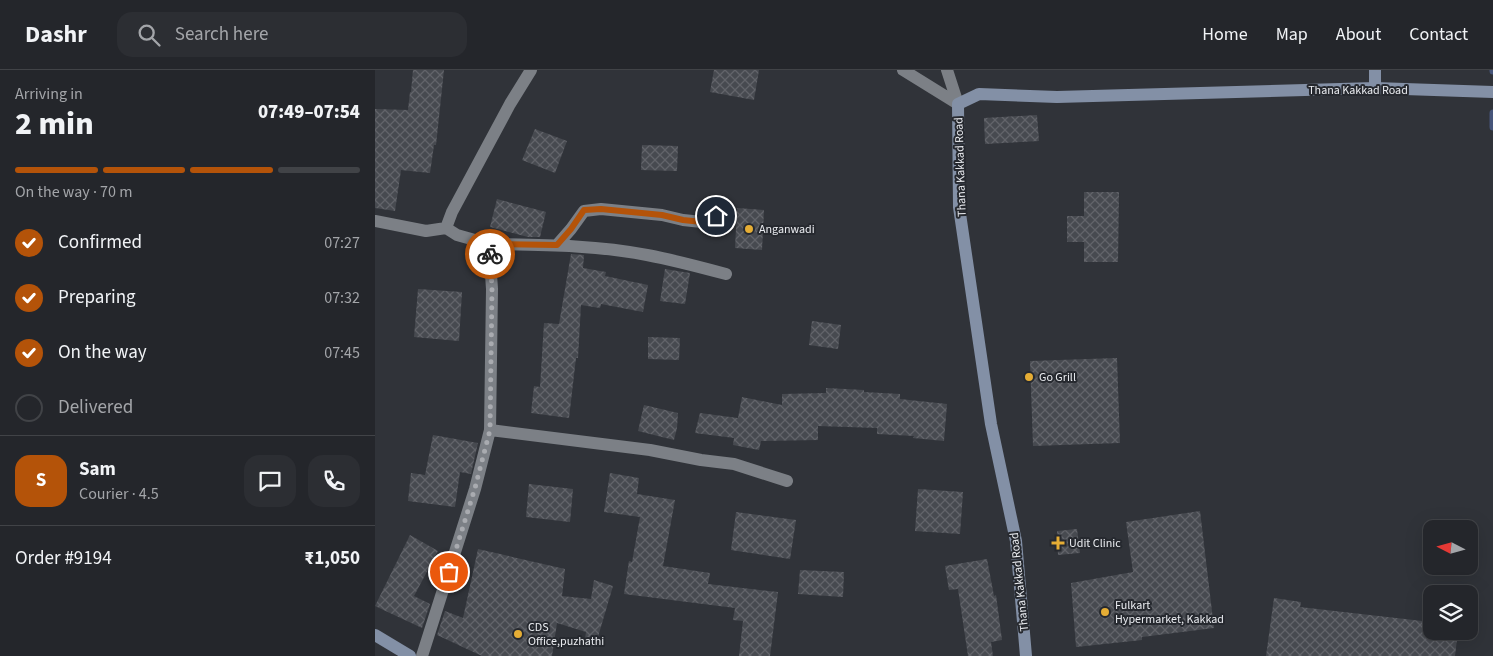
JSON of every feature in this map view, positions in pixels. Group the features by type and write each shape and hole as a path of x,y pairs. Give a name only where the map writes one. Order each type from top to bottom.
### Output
{"main road":[{"path":"1375,70 1375,88"},
{"name":"Thana Kakkad Road","path":"1026,656 1016,541 991,424 959,207 958,104 979,94 1057,97 1375,88 1493,92"},
{"path":"375,635 410,656"}],"street":[{"path":"446,228 510,104 531,70"},
{"path":"903,70 958,104"},
{"path":"947,70 958,104"},
{"path":"557,245 584,210 601,209 662,215 702,222 716,216"},
{"path":"375,221 426,231 446,228 457,234 489,244 557,245 647,254 726,274"},
{"path":"421,656 472,498 490,430 492,289 489,244"},
{"path":"490,430 650,450 734,464 787,481"}],"building":[{"path":"413,70 444,70 436,145 434,145 430,173 401,170 395,211 375,208 375,109 408,110"},
{"path":"714,70 759,70 754,100 710,92"},
{"path":"1037,115 1039,141 985,144 984,118"},
{"path":"535,129 567,141 555,173 522,160"},
{"path":"642,145 678,146 677,171 641,170"},
{"path":"1084,192 1119,192 1118,262 1084,262 1084,242 1067,242 1067,216 1084,216"},
{"path":"497,199 546,212 540,237 528,237 490,227"},
{"name":"Anganwadi","path":"737,208 764,210 762,250 735,248"},
{"path":"571,254 584,255 583,268 606,272 605,276 648,285 643,312 601,304 600,308 581,305 578,358 576,358 569,418 531,413 534,386 540,387 544,323 559,324"},
{"path":"665,269 690,273 685,304 660,301"},
{"path":"418,289 462,292 459,341 414,337"},
{"path":"812,321 841,325 838,349 809,345"},
{"path":"648,337 680,338 679,360 648,359"},
{"path":"1117,358 1120,443 1033,446 1030,361"},
{"path":"826,388 900,394 900,399 947,404 944,441 913,438 914,436 877,434 877,428 818,426 818,440 761,441 759,450 733,445 734,438 695,433 700,413 738,418 742,397 782,405 782,394 826,393"},
{"path":"644,405 678,413 674,440 638,431"},
{"path":"433,435 478,443 471,474 460,472 455,507 408,501 411,473 425,475"},
{"path":"610,473 639,478 637,494 675,500 663,566 710,573 708,584 778,592 770,656 739,656 743,621 733,620 735,608 624,594 629,561 632,562 640,517 604,512"},
{"path":"529,484 573,489 570,522 526,517"},
{"path":"918,489 963,492 960,534 915,531"},
{"path":"1200,511 1214,628 1142,637 1142,640 1076,647 1071,583 1133,572 1126,522"},
{"path":"736,512 796,520 790,559 731,550"},
{"path":"1077,529 1080,553 1058,555 1057,531"},
{"path":"410,535 438,551 414,596 430,604 422,628 375,606"},
{"path":"478,549 565,569 562,596 591,599 594,580 613,586 595,647 584,645 586,632 557,623 552,656 482,656 437,635 445,611 463,618"},
{"path":"987,559 994,596 996,595 1002,640 991,642 993,656 968,656 958,589 949,590 945,566"},
{"path":"800,570 844,572 843,597 798,594"},
{"path":"1274,598 1301,602 1300,607 1423,621 1423,640 1457,640 1455,656 1266,656"}],"waterway":[{"path":"1493,113 1493,127"}],"way so far":[{"path":"449,572 475,488 490,430 492,289 490,254"}],"place":[{"name":"Anganwadi","path":"749,229"},
{"name":"Go Grill","path":"1029,377"},
{"name":"Udit Clinic","path":"1058,543"},
{"name":"Fulkart Hypermarket, Kakkad","path":"1105,612"},
{"name":"CDS Office,puzhathi","path":"518,634"}],"route":[{"path":"490,254 489,244 557,245 584,210 601,209 662,215 702,222 716,216"}]}
